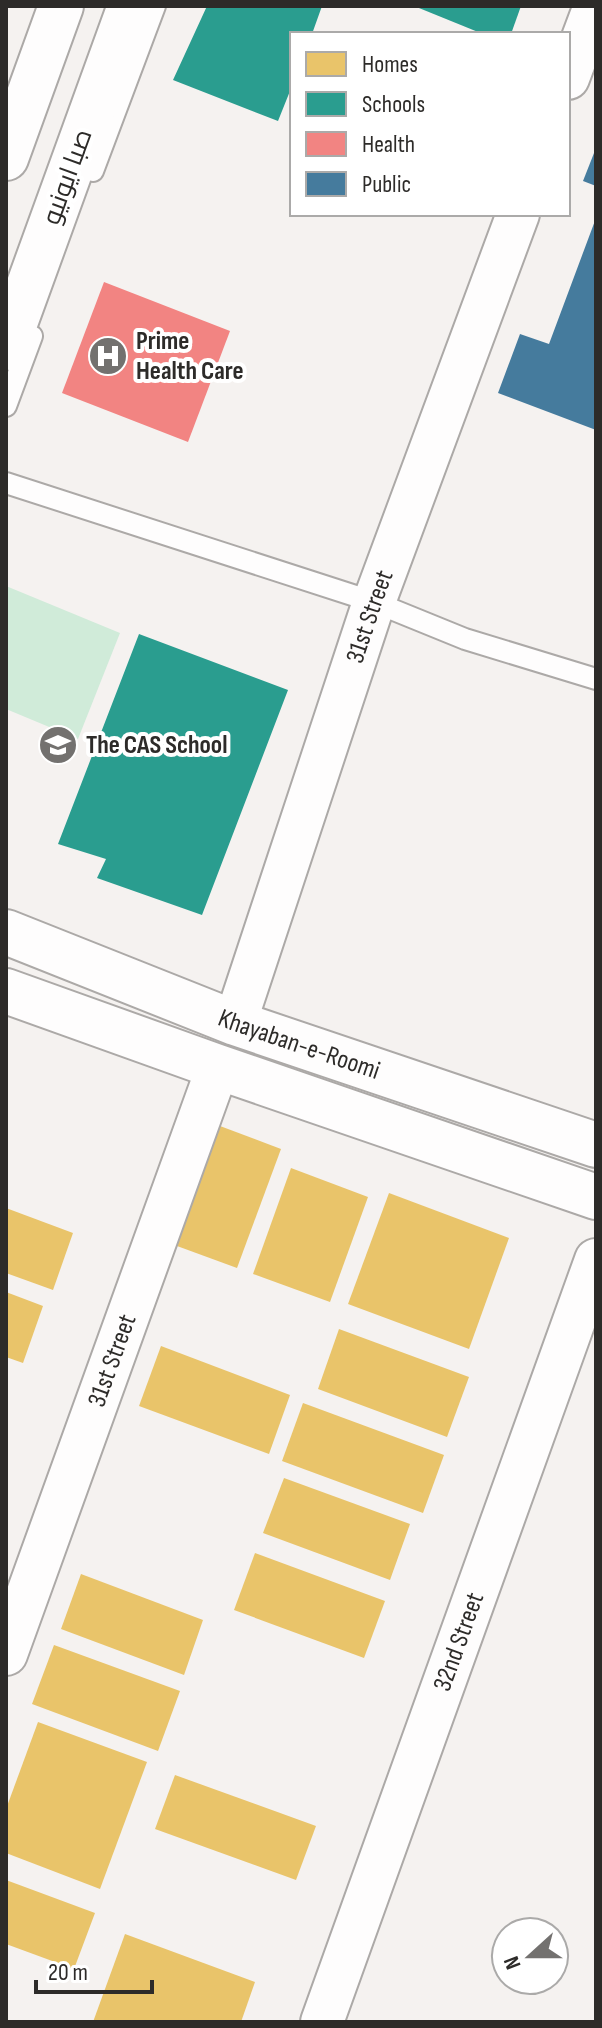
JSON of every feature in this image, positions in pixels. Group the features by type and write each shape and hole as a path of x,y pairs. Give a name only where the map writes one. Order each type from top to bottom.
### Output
{"street":[{"path":"6,158 61,6"},
{"name":"صبا ایونیو","path":"6,348 130,6"},
{"path":"570,73 595,6"},
{"name":"31st Street","path":"235,1023 374,602 517,216"},
{"name":"Khayaban-e-Roomi","path":"6,932 235,1023 596,1145"},
{"name":"Khayaban-e-Roomi","path":"6,991 596,1197"},
{"name":"31st Street","path":"6,1654 218,1067"},
{"name":"32nd Street","path":"322,2022 596,1260"}],"lane":[{"path":"89,184 155,6"},
{"path":"6,406 39,317"},
{"path":"6,483 374,602 465,639 596,679"}],"green space":[{"path":"6,586 120,633 78,739 6,709"}],"building: Homes":[{"path":"220,1126 281,1149 237,1268 177,1246"},
{"path":"291,1168 368,1197 330,1302 253,1274"},
{"path":"389,1193 509,1238 469,1349 348,1304"},
{"path":"6,1208 73,1233 53,1290 6,1273"},
{"path":"6,1292 43,1306 23,1363 6,1357"},
{"path":"339,1329 469,1377 447,1437 318,1389"},
{"path":"161,1346 290,1395 269,1454 139,1406"},
{"path":"303,1403 444,1455 423,1513 282,1461"},
{"path":"284,1478 410,1524 390,1580 263,1533"},
{"path":"255,1553 385,1601 364,1658 234,1610"},
{"path":"81,1574 203,1620 184,1675 61,1629"},
{"path":"54,1645 180,1691 158,1751 32,1704"},
{"path":"38,1722 147,1762 100,1889 6,1853 6,1809"},
{"path":"175,1775 316,1826 296,1880 155,1829"},
{"path":"6,1880 95,1913 74,1969 6,1944"},
{"path":"125,1934 255,1982 241,2022 93,2022"}],"building: Schools":[{"path":"207,6 322,6 313,32 290,32 290,91 278,121 173,80"},
{"path":"414,6 521,6 512,32 478,32"},
{"path":"139,634 288,690 202,915 97,878 106,859 58,844"}],"building: Health":[{"path":"104,282 230,331 188,442 62,393"}],"building: Public":[{"path":"596,148 596,186 583,181"},
{"path":"596,218 596,430 498,393 520,334 549,344"}],"place":[{"name":"Prime Health Care","path":"108,356"},
{"name":"The CAS School","path":"58,745"}]}
